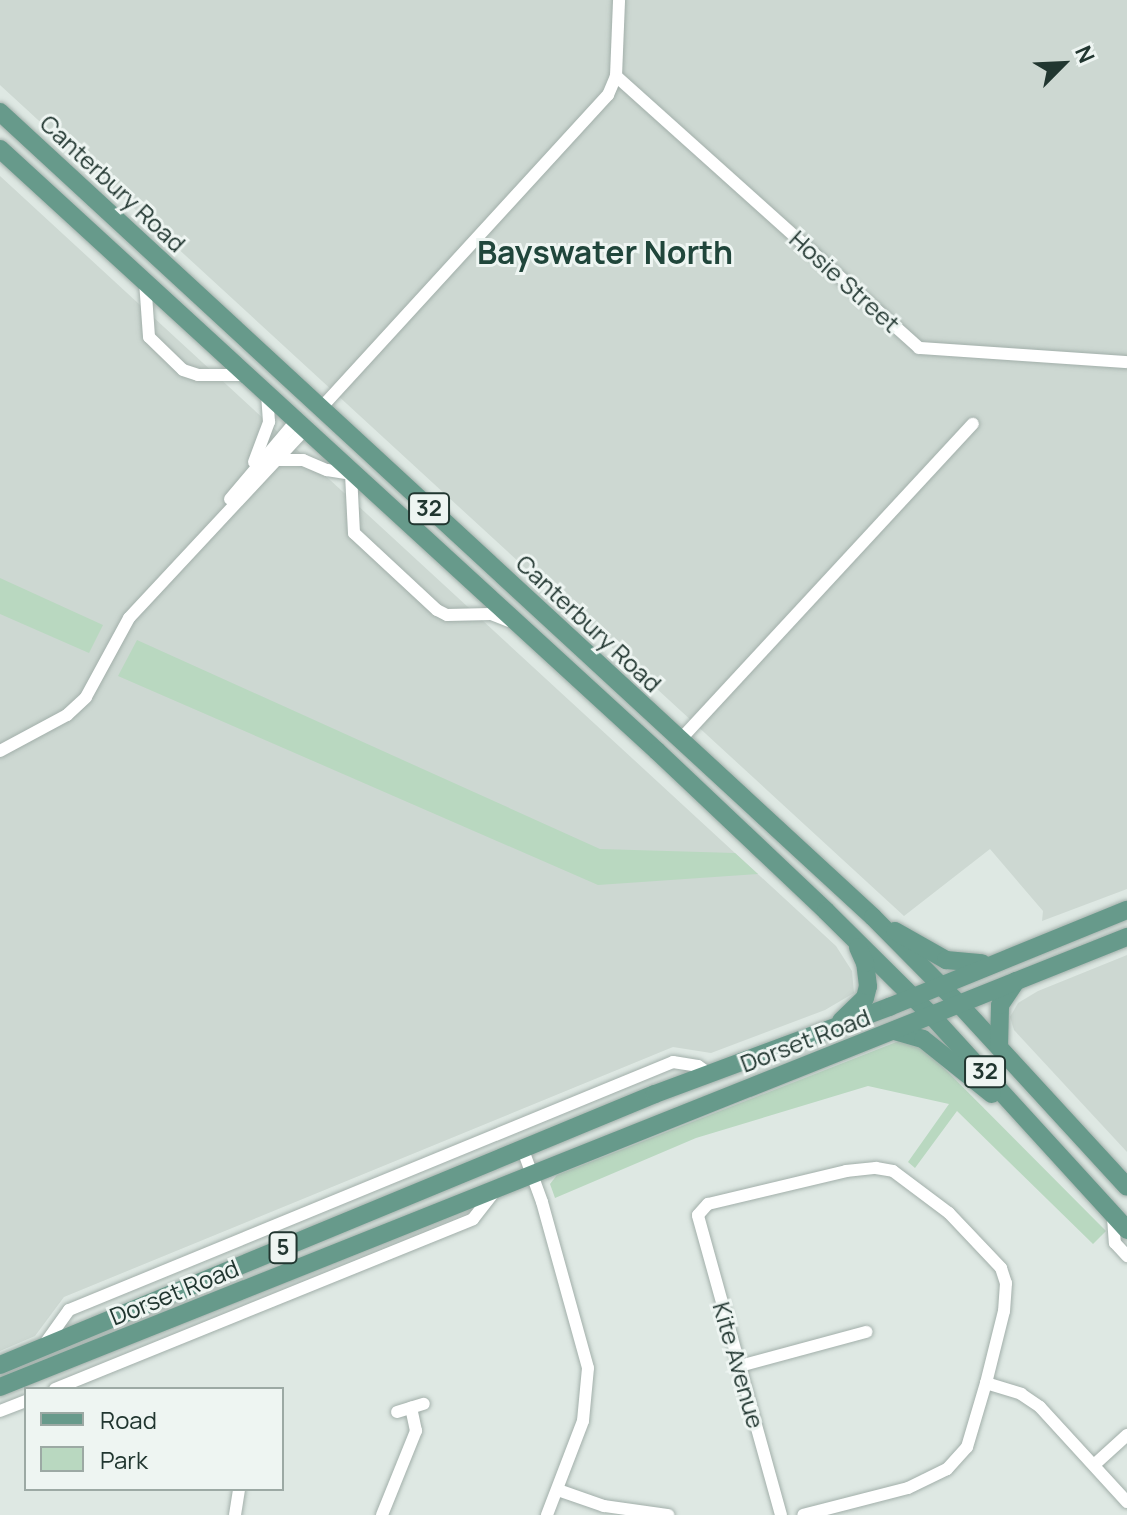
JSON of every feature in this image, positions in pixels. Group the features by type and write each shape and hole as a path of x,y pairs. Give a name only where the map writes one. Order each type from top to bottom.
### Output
{"main road":[{"name":"Canterbury Road","path":"5,119 873,917 959,1004 1127,1187"},
{"path":"1,149 5,119"},
{"name":"Canterbury Road","path":"1,149 145,279 351,474 548,651 914,996 1127,1230"},
{"path":"300,425 321,408"},
{"path":"548,651 564,633"},
{"name":"Dorset Road","path":"0,1365 708,1073 914,996 989,963 1127,910"},
{"path":"873,917 946,960 989,963"},
{"name":"Dorset Road","path":"0,1387 1127,937"},
{"path":"836,1026 865,998 868,986 865,963 855,941"},
{"path":"999,1047 1000,1005 1016,981"},
{"path":"895,1031 923,1039 1038,1130"}],"street":[{"path":"321,408 608,95 616,76 619,0"},
{"name":"Hosie Street","path":"616,76 919,348 1127,362"},
{"path":"145,279 147,329 153,343 189,374 246,375"},
{"path":"228,506 249,472 269,422 266,394"},
{"path":"680,740 973,424"},
{"path":"249,472 300,425"},
{"path":"0,751 67,715 86,697 121,628 228,506 276,460 300,425"},
{"path":"276,460 303,460 327,470 351,474 354,533 430,605 447,615 491,614 523,629"},
{"name":"Dorset Road","path":"42,1347 69,1310 673,1062 698,1066 708,1073"},
{"path":"523,1150 533,1172 588,1368 583,1421 547,1515"},
{"name":"Kite Avenue","path":"781,1515 698,1215 708,1204 846,1171 876,1168 906,1178 949,1213 1001,1268 1006,1283 1004,1311 986,1383"},
{"name":"Dorset Road","path":"60,1387 473,1219 499,1187"},
{"path":"326,1206 357,1218"},
{"name":"Canterbury Road","path":"1112,1214 1115,1243 1127,1256"},
{"path":"740,1366 866,1332"},
{"path":"803,1515 908,1488 947,1469 967,1447 986,1383 1021,1394 1040,1407 1127,1502"},
{"path":"0,1411 24,1402"},
{"path":"382,1515 416,1431 418,1406 397,1412"},
{"path":"1094,1465 1127,1435"},
{"path":"558,1490 604,1506 668,1515"},
{"path":"235,1515 239,1491"}],"shaded area":[{"path":"0,0 1127,0 1127,889 1042,921 1043,911 990,849 904,916 0,85"},
{"path":"0,176 836,946 852,971 854,993 825,1010 711,1053 673,1047 64,1297 35,1336 0,1351"},
{"path":"1127,955 1127,1152 1014,1030 1010,1017 1018,1003 1038,991"}],"green space":[{"path":"0,578 103,625 89,653 0,614"},
{"path":"137,640 600,849 735,853 758,874 598,885 118,676"},
{"path":"904,1039 929,1053 1106,1231 1093,1244 957,1111 915,1168 908,1162 949,1104 868,1086 696,1138 555,1198 550,1184 557,1175"}],"district":[{"name":"Bayswater North","path":"605,252"}]}
